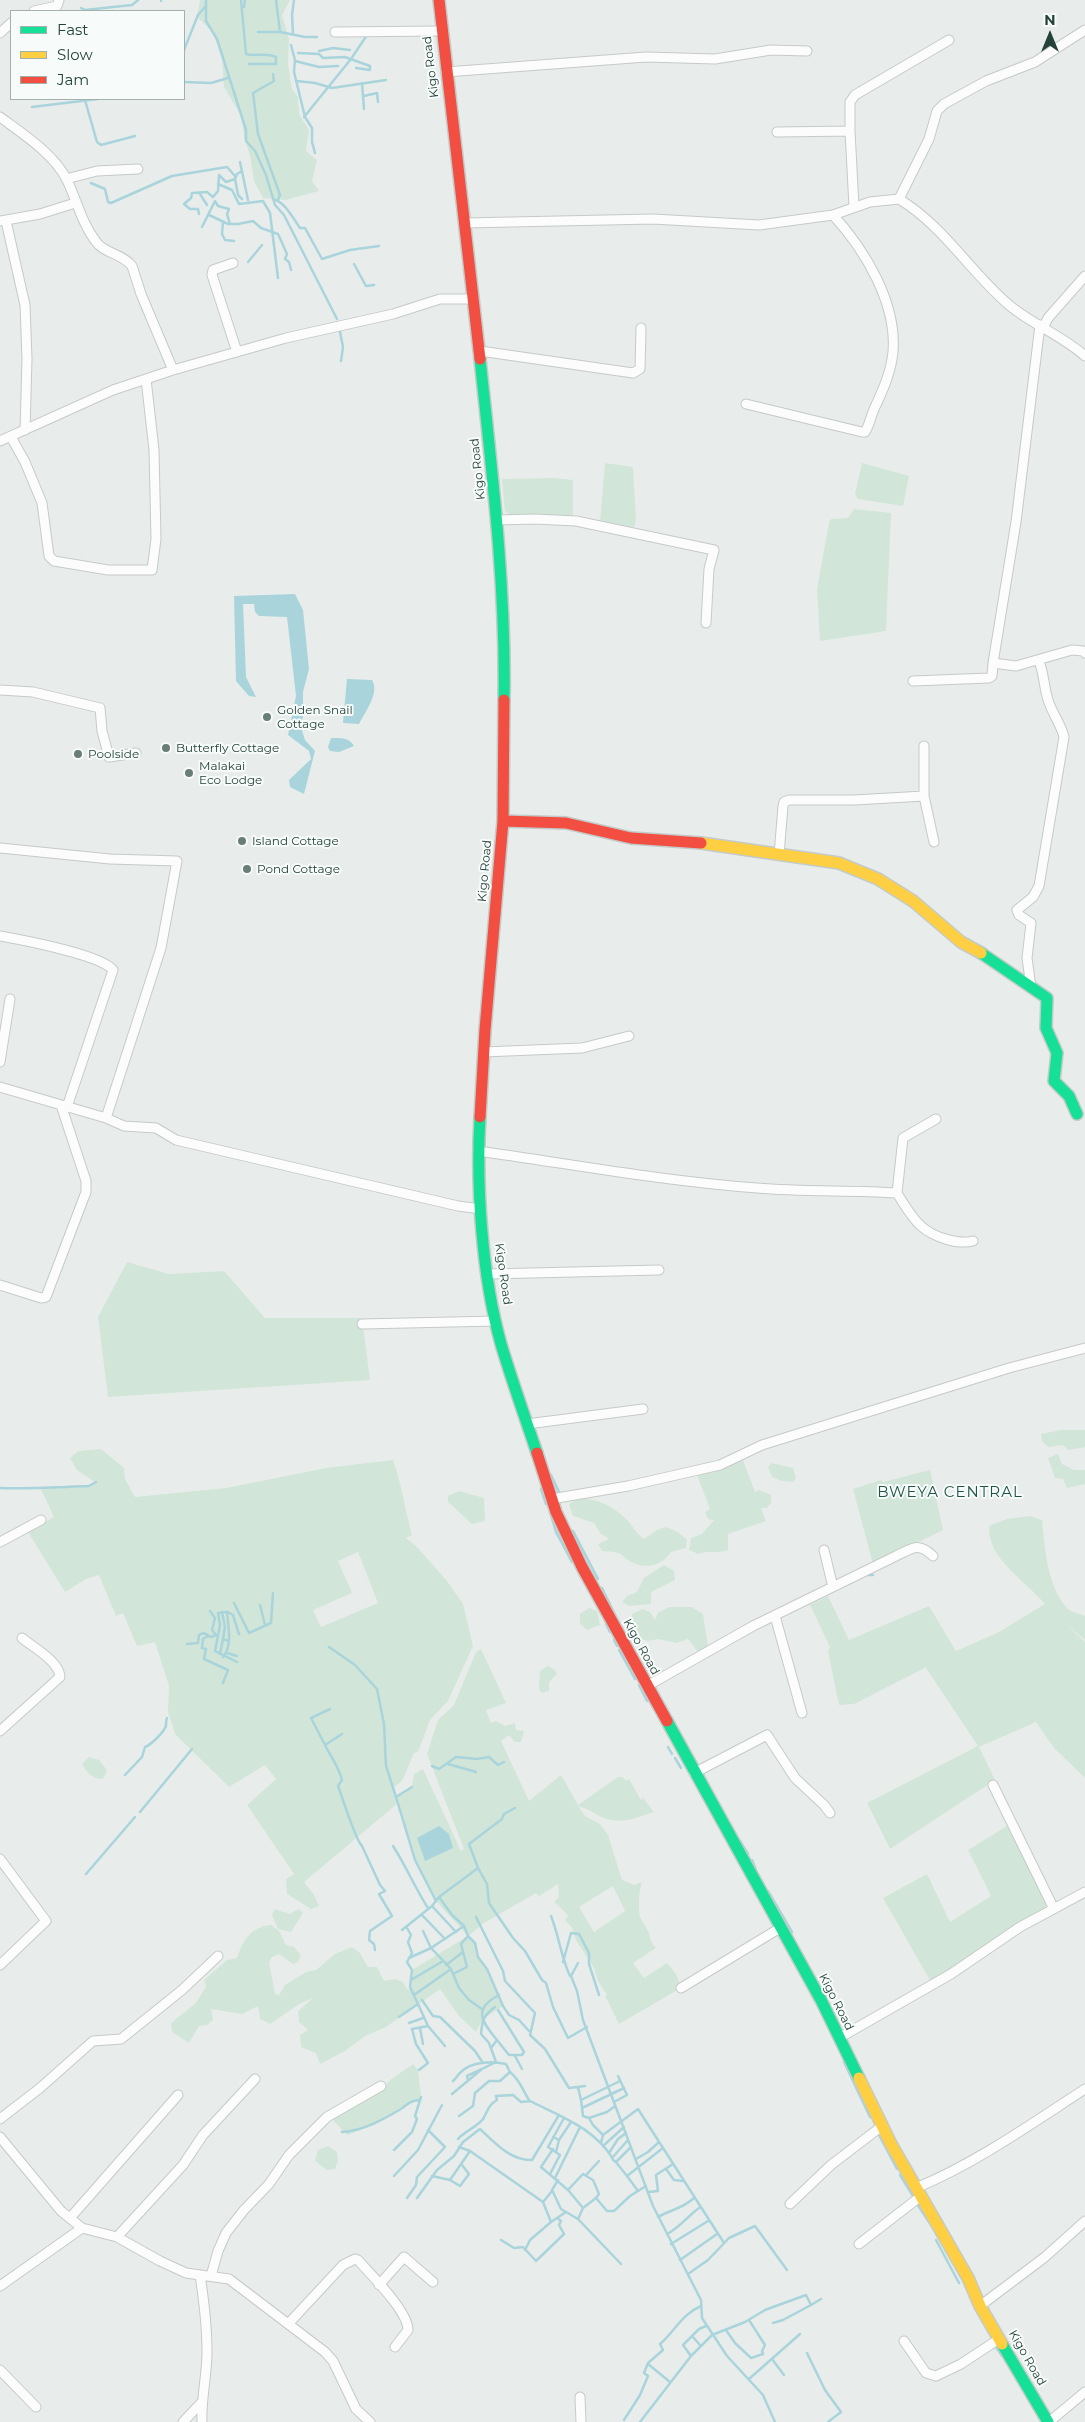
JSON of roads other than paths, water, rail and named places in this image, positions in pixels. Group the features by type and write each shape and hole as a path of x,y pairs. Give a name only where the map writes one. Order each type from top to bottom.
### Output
{"street":[{"path":"39,10 57,6 60,0"},
{"name":"Kigo Road","path":"439,0 441,32 466,223 498,520 505,652 503,821 478,1150 481,1209 488,1274 501,1343 551,1499 582,1568 821,2000 882,2126 968,2278 980,2306 1049,2422"},
{"path":"0,33 10,24"},
{"path":"899,199 928,139 937,111 944,104 986,81 1035,62 1085,30"},
{"path":"335,32 441,32"},
{"path":"854,208 850,102 855,95 950,40"},
{"path":"446,72 646,57 715,59 771,50 807,51"},
{"path":"0,117 49,158 66,179 76,204 98,244 132,266 141,294 173,370"},
{"path":"777,132 850,131"},
{"path":"66,179 97,171 138,169"},
{"path":"466,223 653,219 759,225 833,215 879,200 899,199 919,211 947,237 1008,304 1042,325 1085,356"},
{"path":"25,430 27,359 25,305 3,221 40,214 76,204"},
{"path":"746,404 862,432 865,432 869,426 883,391 893,353 889,313 881,291 864,256 833,215"},
{"path":"233,263 214,270 212,275 237,352"},
{"path":"913,681 989,678 992,676 1016,522 1042,325 1085,276"},
{"path":"0,441 113,390 173,370 286,338 394,314 440,299 474,299"},
{"path":"480,351 634,373 640,369 641,328"},
{"path":"11,437 25,462 42,503 49,556 54,561 108,570 152,570 156,539 154,450 146,379"},
{"path":"498,520 576,521 714,550 709,569 706,623"},
{"path":"993,663 1016,666 1039,661 1072,650 1085,653"},
{"path":"1031,987 1027,958 1031,923 1019,915 1017,910 1033,897 1039,886 1064,737 1062,727 1048,702 1044,675 1039,661"},
{"path":"0,690 33,692 100,708 102,731 109,757 136,753"},
{"path":"924,746 924,796 934,842"},
{"path":"779,855 784,802 789,800 854,800 924,796"},
{"path":"503,821 566,823 631,838 707,842 762,850 779,855 839,863 878,879 912,901 961,942 980,952 1044,996 1048,1001 1046,1028 1057,1053 1054,1081 1069,1096 1077,1114"},
{"path":"0,848 110,859 177,861 158,957 106,1118"},
{"path":"0,936 88,957 107,964 112,969 64,1106 86,1181 86,1192 46,1297 41,1298 0,1286"},
{"path":"0,1062 10,999"},
{"path":"484,1052 582,1048 630,1036"},
{"path":"0,1087 106,1118 124,1126 156,1128 176,1140 458,1206 481,1209"},
{"path":"936,1119 903,1138 897,1193 914,1218 929,1231 958,1242 973,1241"},
{"path":"478,1150 561,1161 609,1172 758,1188 897,1193"},
{"path":"488,1274 659,1270"},
{"path":"362,1324 496,1321"},
{"path":"551,1499 628,1486 720,1465 762,1444 1009,1368 1085,1348"},
{"path":"527,1424 643,1409"},
{"path":"0,1542 41,1520"},
{"path":"646,1686 775,1616 917,1547 925,1548 934,1556"},
{"path":"824,1550 833,1587"},
{"path":"775,1616 802,1713"},
{"path":"0,1731 60,1677 52,1662 22,1638"},
{"path":"694,1773 767,1735 795,1778 830,1813"},
{"path":"993,1785 1054,1909"},
{"path":"0,1859 46,1921 0,1965"},
{"path":"839,2038 951,1974 1020,1927 1085,1892"},
{"path":"681,1988 780,1928"},
{"path":"0,2119 40,2088 93,2041 119,2040 182,1990 218,1956"},
{"path":"117,2237 184,2165 203,2135 254,2079"},
{"path":"211,2276 218,2251 226,2233 244,2210 269,2184 289,2155 327,2117 381,2086"},
{"path":"859,2244 935,2180 1002,2142 1085,2089"},
{"path":"70,2218 178,2095"},
{"path":"790,2204 831,2165 882,2126"},
{"path":"0,2137 61,2210 82,2228 117,2237 186,2273 229,2279 289,2323 325,2352 332,2361 356,2409 370,2422"},
{"path":"980,2306 1045,2257 1085,2221"},
{"path":"0,2286 82,2228"},
{"path":"379,2285 402,2257 407,2259 433,2282"},
{"path":"289,2323 342,2265 352,2259 358,2260 400,2311 408,2325 408,2330 395,2347"},
{"path":"200,2275 207,2326 207,2354 201,2403 202,2422"},
{"path":"904,2341 926,2373 936,2376 962,2364 999,2338"},
{"path":"0,2370 36,2407"},
{"path":"1049,2422 1085,2392"},
{"path":"580,2397 581,2422"},
{"path":"184,2422 201,2403"}],"water":[{"path":"295,594 303,610 309,669 303,692 303,717 300,724 305,740 315,751 304,794 290,787 289,780 311,759 309,751 288,735 296,696 287,617 259,616 255,612 254,604 243,604 246,677 256,697 249,696 236,681 234,596"},
{"path":"347,679 372,680 374,685 371,702 359,724 343,723"},
{"path":"331,738 347,740 354,746 339,752 330,751 328,747"},
{"path":"439,1826 449,1834 453,1848 425,1861 417,1838"}],"waterway":[{"path":"81,8 85,10 132,5 138,0"},
{"path":"206,0 206,21 217,39 246,130 246,141 255,151 266,175 275,205 284,215 337,319"},
{"path":"241,0 246,54 276,57 276,64 249,64"},
{"path":"244,7 245,0"},
{"path":"276,0 280,32"},
{"path":"293,33 292,15 294,0"},
{"path":"185,48 198,15 205,7"},
{"path":"258,32 280,32 305,37 317,37"},
{"path":"304,117 351,59 367,35"},
{"path":"291,45 295,60 294,72 305,117 312,128 312,142 315,153"},
{"path":"319,51 333,48 350,50"},
{"path":"298,53 319,54 323,58 345,57 370,66 370,70 356,68"},
{"path":"295,61 319,67 338,66"},
{"path":"273,74 274,81 253,93 258,134 280,195 278,200"},
{"path":"185,82 211,83 228,78"},
{"path":"297,81 315,83 332,88 386,80"},
{"path":"362,83 364,109"},
{"path":"364,96 377,93 378,102"},
{"path":"85,100 97,142 101,145 135,136"},
{"path":"32,107 90,100"},
{"path":"240,162 248,200"},
{"path":"91,183 105,189 108,202 111,203 172,176 227,167 235,176"},
{"path":"199,214 198,209 190,209 184,204 191,198 192,193 207,192 213,197 218,191 219,175 226,182 235,179 237,174 242,171"},
{"path":"235,179 238,195 242,199"},
{"path":"218,184 232,190 239,204 263,201 270,213 278,278"},
{"path":"200,194 207,205"},
{"path":"273,199 285,207 300,228 305,228 322,259 350,250 379,246"},
{"path":"202,227 215,201 218,206 229,209 227,214 230,224"},
{"path":"209,215 228,224 253,221 261,228 278,234 287,254 285,259 289,262 291,270"},
{"path":"223,222 222,234 225,240 234,241"},
{"path":"248,262 262,245"},
{"path":"354,264 366,286 374,285"},
{"path":"340,332 343,347 341,361"},
{"path":"551,1475 560,1494"},
{"path":"0,1488 89,1486 96,1482"},
{"path":"541,1489 546,1504"},
{"path":"550,1512 556,1532 572,1562"},
{"path":"573,1531 598,1579"},
{"path":"866,1575 873,1575"},
{"path":"602,1588 615,1615"},
{"path":"234,1603 249,1633 271,1623 273,1593"},
{"path":"260,1605 265,1625"},
{"path":"210,1611 215,1618 212,1630 216,1635"},
{"path":"222,1612 225,1627 223,1639 229,1641"},
{"path":"223,1657 226,1652 228,1647 229,1641 227,1612 218,1613 220,1625 215,1651 237,1662"},
{"path":"228,1612 233,1615 239,1634"},
{"path":"606,1624 610,1632"},
{"path":"187,1644 198,1643 199,1635 203,1633 208,1635"},
{"path":"216,1635 203,1639 202,1648 206,1649 204,1659 228,1670 223,1683"},
{"path":"220,1654 223,1639"},
{"path":"614,1640 617,1646"},
{"path":"329,1647 355,1665 377,1689 384,1724 386,1766 396,1797"},
{"path":"619,1650 635,1679"},
{"path":"227,1653 237,1656"},
{"path":"639,1685 647,1701"},
{"path":"325,1745 311,1718 330,1709"},
{"path":"125,1775 142,1757 145,1747 162,1732 166,1726 167,1718"},
{"path":"342,1734 325,1745 341,1775 342,1780 338,1786 359,1842 380,1885 385,1891 379,1894 392,1916 370,1931 369,1940 374,1944 375,1950"},
{"path":"668,1747 672,1754"},
{"path":"140,1812 192,1749"},
{"path":"432,1766 439,1769 456,1757 477,1759 489,1757 498,1765 504,1762"},
{"path":"675,1758 681,1768"},
{"path":"448,1764 476,1772"},
{"path":"412,1787 396,1797 415,1860 436,1901"},
{"path":"515,1808 504,1814 502,1819 469,1844 478,1868 487,1884 489,1903 513,1938 525,1951 542,1980 546,1983 553,2007 568,2038 587,2027"},
{"path":"86,1874 135,1817"},
{"path":"740,1841 748,1854"},
{"path":"393,1846 428,1908"},
{"path":"752,1860 756,1870"},
{"path":"402,1930 432,1906 439,1897 478,1868"},
{"path":"768,1891 792,1932"},
{"path":"439,1897 452,1915 464,1926"},
{"path":"432,1906 456,1932"},
{"path":"422,1915 445,1939"},
{"path":"551,1916 570,1976"},
{"path":"476,1917 503,1971 505,1981 535,2013 530,2035 545,2049 569,2088 585,2086"},
{"path":"409,1958 431,1948 464,1926 468,1936 475,1943 478,1957 487,1969 503,2006 509,2015 519,2020 529,2031"},
{"path":"407,1928 411,1935 408,1942 412,1953 407,1962 412,1970 410,1987 418,2004"},
{"path":"423,1931 431,1948 451,1969 459,1988 469,2000 482,2009"},
{"path":"563,1962 571,1933 579,1934 589,1953 589,1964 599,1995"},
{"path":"453,1974 467,1967 461,1944 468,1936"},
{"path":"446,1965 463,1952"},
{"path":"411,1980 443,1961"},
{"path":"578,1963 571,1976 577,1991 583,2020 653,2206 701,2300 702,2318 727,2356 763,2395 775,2422"},
{"path":"414,1995 451,1969"},
{"path":"491,2048 497,2040 487,2027 482,2016 485,2005 499,1995"},
{"path":"422,2000 433,2016 440,2017 475,2051 483,2063"},
{"path":"399,2017 418,2004 428,2026"},
{"path":"452,2094 482,2069 496,2062 489,2043 481,2034 484,2018 495,2007"},
{"path":"497,2040 509,2055 522,2055 524,2052 498,2010"},
{"path":"409,2023 423,2018"},
{"path":"419,2070 428,2063 416,2044 412,2029 428,2026 445,2046"},
{"path":"420,2028 423,2044"},
{"path":"515,2056 522,2069"},
{"path":"453,2081 466,2068 483,2063 495,2062 506,2064 510,2072 500,2081 489,2081 475,2093 473,2106 459,2116"},
{"path":"844,2062 870,2117"},
{"path":"468,2080 467,2076 482,2069"},
{"path":"510,2072 519,2081 529,2100"},
{"path":"614,2102 627,2095 618,2076"},
{"path":"578,2087 581,2100 620,2081"},
{"path":"582,2108 624,2088"},
{"path":"458,2139 483,2119 490,2106 497,2100 496,2096 513,2095 521,2102 530,2101 565,2118 588,2132 598,2140 616,2162 631,2147"},
{"path":"394,2150 412,2132 417,2119 415,2116 421,2097"},
{"path":"342,2132 373,2124 411,2102 419,2100"},
{"path":"581,2100 583,2116 589,2118 603,2135"},
{"path":"394,2176 418,2150 442,2105"},
{"path":"589,2118 607,2112 615,2106"},
{"path":"601,2143 603,2135 638,2109 724,2243"},
{"path":"417,2198 437,2170 454,2156 463,2142 480,2129 510,2154 524,2160 532,2160 559,2115"},
{"path":"550,2174 560,2155 548,2147 564,2118"},
{"path":"559,2140 571,2122"},
{"path":"555,2178 580,2127"},
{"path":"603,2146 624,2127"},
{"path":"407,2198 416,2185 417,2177 445,2147 428,2130"},
{"path":"609,2153 618,2139 626,2133"},
{"path":"879,2135 897,2169"},
{"path":"553,2137 559,2140 556,2152"},
{"path":"612,2158 628,2140"},
{"path":"636,2159 648,2152 659,2142"},
{"path":"450,2180 470,2151 459,2147"},
{"path":"638,2191 627,2176 663,2148"},
{"path":"553,2149 541,2167 568,2190 583,2208"},
{"path":"470,2151 543,2202"},
{"path":"586,2175 599,2161"},
{"path":"615,2161 627,2176"},
{"path":"649,2192 658,2191 656,2175 673,2164"},
{"path":"432,2176 450,2180 460,2186 469,2174 462,2165"},
{"path":"666,2169 674,2180 683,2181"},
{"path":"568,2190 583,2174 593,2180 599,2194 596,2198"},
{"path":"900,2175 913,2196"},
{"path":"558,2180 552,2190 561,2209 578,2219 583,2208 596,2198 607,2211 614,2211 630,2196 646,2186"},
{"path":"552,2191 543,2202 551,2222 566,2212"},
{"path":"658,2217 681,2207 694,2198"},
{"path":"917,2204 929,2222"},
{"path":"667,2234 676,2229 699,2208"},
{"path":"501,2240 514,2248 523,2247 536,2261 564,2234 559,2225 561,2221 557,2218"},
{"path":"578,2219 621,2264"},
{"path":"671,2244 708,2221"},
{"path":"525,2250 530,2240 551,2222"},
{"path":"688,2274 708,2260 729,2238 755,2226 787,2270"},
{"path":"680,2260 717,2234"},
{"path":"936,2240 959,2283"},
{"path":"706,2326 699,2329 683,2345 691,2356 712,2335 745,2322 765,2310 806,2295 811,2305 821,2299"},
{"path":"773,2323 783,2320 811,2305"},
{"path":"624,2420 640,2395 648,2376 644,2373 648,2363 663,2350 660,2344 689,2313 701,2306"},
{"path":"726,2330 735,2343 751,2358 763,2354 762,2351 765,2345 749,2320"},
{"path":"749,2379 800,2334"},
{"path":"692,2336 701,2346"},
{"path":"996,2347 1002,2356"},
{"path":"807,2353 825,2390 841,2412 828,2422"},
{"path":"640,2422 691,2356"},
{"path":"772,2359 784,2375"},
{"path":"648,2364 670,2382"}],"place":[{"name":"Golden Snail Cottage","path":"267,717"},
{"name":"Butterfly Cottage","path":"166,748"},
{"name":"Poolside","path":"78,754"},
{"name":"Malakai Eco Lodge","path":"189,773"},
{"name":"Island Cottage","path":"242,841"},
{"name":"Pond Cottage","path":"247,869"}],"district":[{"name":"BWEYA CENTRAL","path":"950,1493"}]}
